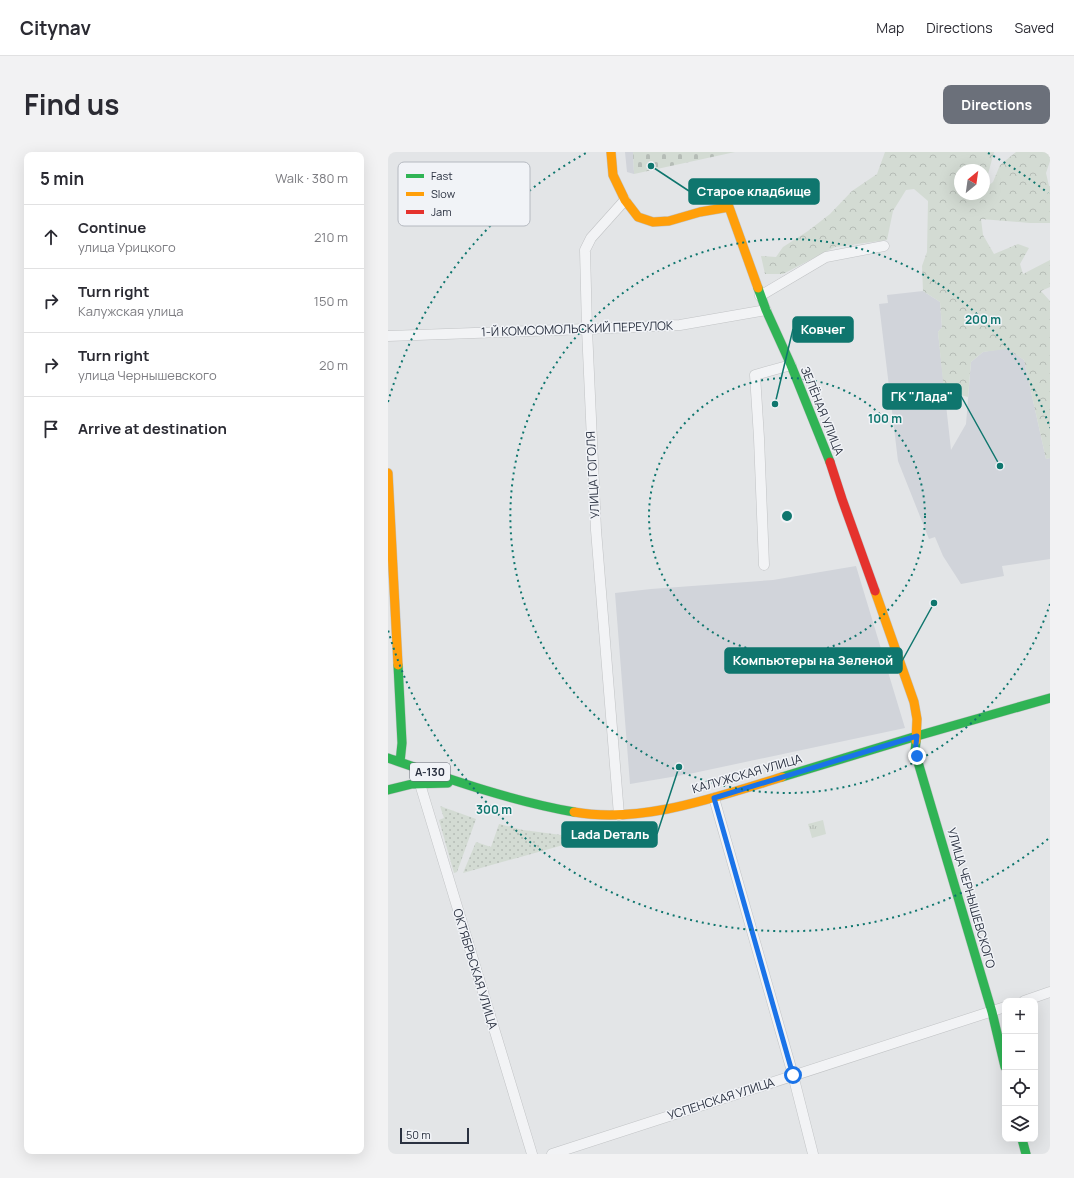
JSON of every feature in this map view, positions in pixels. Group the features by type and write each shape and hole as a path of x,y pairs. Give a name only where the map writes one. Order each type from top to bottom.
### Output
{"street":[{"path":"611,152 613,176 625,200"},
{"name":"ЗЕЛЁНАЯ УЛИЦА","path":"625,200 638,217 653,222 669,221 700,212 729,207 760,296 791,365 827,452 842,499 914,702 917,719 917,736"},
{"name":"УЛИЦА ГОГОЛЯ","path":"619,815 596,530 585,250 591,238 625,200"},
{"path":"760,296 826,257 884,246"},
{"name":"1-Й КОМСОМОЛЬСКИЙ ПЕРЕУЛОК","path":"388,336 680,325 766,310"},
{"path":"764,565 755,375 791,365"},
{"path":"388,473 402,743 397,764"},
{"name":"КАЛУЖСКАЯ УЛИЦА","path":"397,764 552,808 586,814 619,815 657,811 714,798 917,736 1050,698"},
{"name":"УЛИЦА ЧЕРНЫШЕВСКОГО","path":"917,736 915,752 992,1012 1002,1054"},
{"name":"А-130","path":"388,758 397,764"},
{"path":"388,790 405,785 461,783"},
{"name":"ОКТЯБРЬСКАЯ УЛИЦА","path":"420,784 532,1154"},
{"path":"714,798 793,1075 813,1154"},
{"path":"1033,998 1050,992"},
{"name":"УСПЕНСКАЯ УЛИЦА","path":"552,1154 1002,1008"},
{"path":"1023,1142 1026,1154"}],"shaded area":[{"path":"625,152 633,152 634,174 627,172"},
{"path":"923,291 940,302 942,327 938,332 951,450 966,424 971,362 983,352 1007,348 1024,360 1046,459 1050,458 1050,559 1002,566 1004,576 961,584 943,556 935,537 929,539 898,461 879,304 888,303 887,295"},
{"path":"856,566 905,728 689,774 630,784 615,593 773,580"}],"green space":[{"path":"633,152 735,152 634,174"},
{"path":"885,152 994,152 990,167 990,164 954,164 954,200 990,200 990,184 993,182 1000,165 1016,152 1050,152 1050,161 1046,173 1050,186 1050,223 981,219 983,235 994,254 1018,244 1029,248 1020,264 1023,274 1050,260 1050,287 1041,291 1050,301 1050,458 1046,459 1024,360 1007,349 983,352 971,362 968,397 944,391 938,332 942,327 940,302 923,291 922,266 927,252 928,201 914,189 906,190 893,211 887,240 835,247 783,274 765,274 761,256 776,257 783,247 808,231 830,214 852,191 877,174"},
{"path":"440,806 476,819 457,872 454,873 439,820 444,818"},
{"path":"823,820 826,834 812,838 808,824"},
{"path":"499,824 523,830 577,837 574,842 463,873 476,842 491,847"}],"traffic: fast":[{"path":"758,288 830,462"},
{"path":"398,665 402,743 400,762"},
{"path":"782,777 1050,698"},
{"path":"916,741 915,752 992,1012 1002,1054"},
{"path":"388,758 504,796 574,812"},
{"path":"388,790 412,784 448,783"},
{"path":"1023,1142 1026,1154"}],"traffic: slow":[{"path":"611,152 613,175 625,200 638,217 653,222 669,221 700,212 729,207 758,288"},
{"path":"388,473 398,665"},
{"path":"875,591 914,702 917,719 916,741"},
{"path":"574,812 600,815 653,811 705,800 782,777"}],"traffic: jam":[{"path":"830,462 875,591"}],"place":[{"name":"Старое кладбище","path":"651,166"},
{"name":"Ковчег","path":"775,404"},
{"name":"ГК \"Лада\"","path":"1000,466"},
{"name":"Компьютеры на Зеленой","path":"934,603"},
{"name":"Lada Dеталь","path":"679,767"}],"route":[{"path":"793,1075 714,798 917,736 915,752 917,756"}]}
